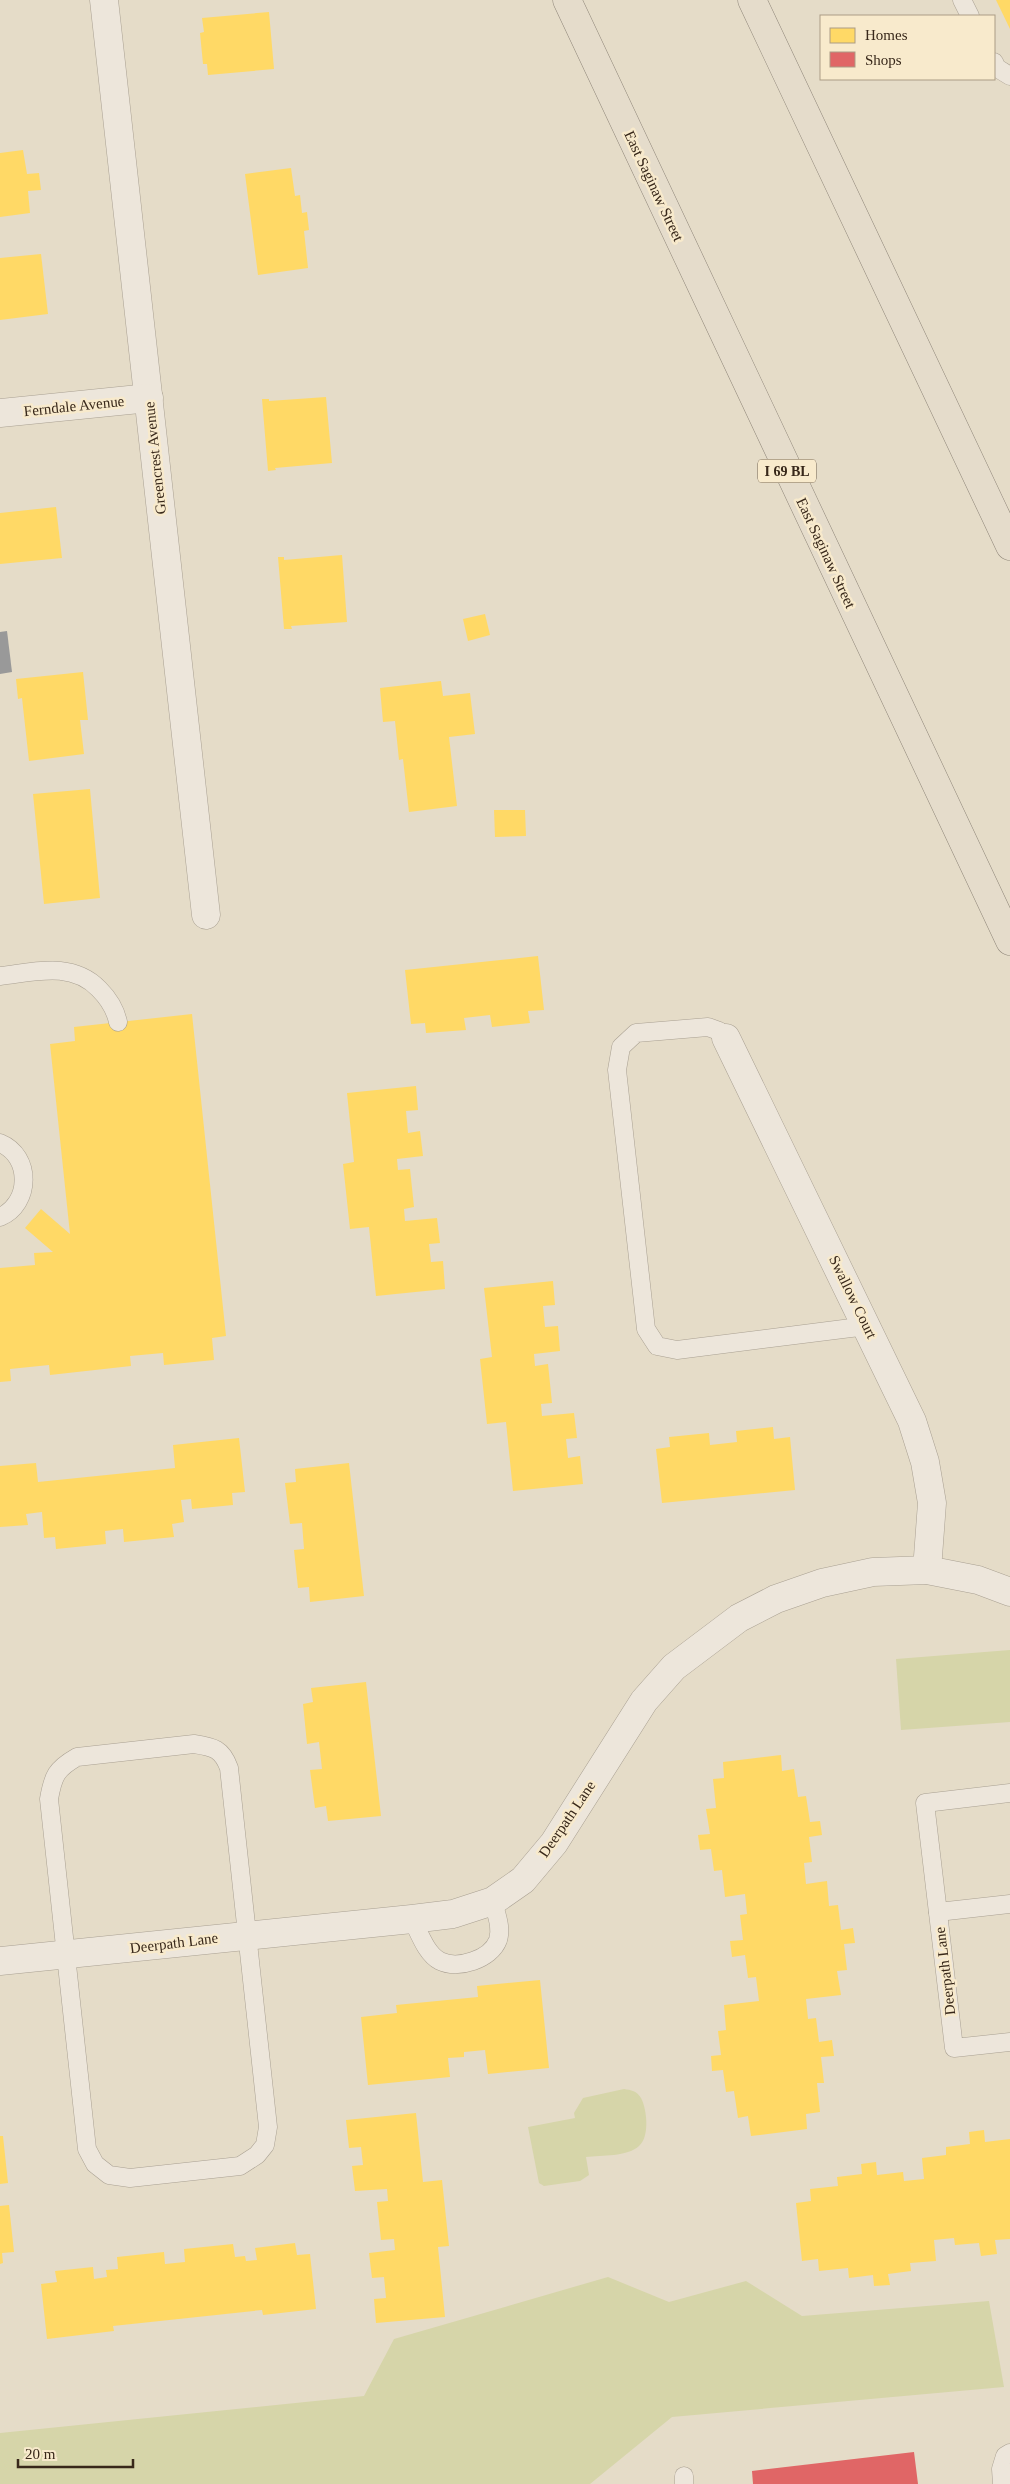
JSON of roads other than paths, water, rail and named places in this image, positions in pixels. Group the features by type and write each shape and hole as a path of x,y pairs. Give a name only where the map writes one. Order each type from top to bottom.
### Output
{"main road":[{"name":"East Saginaw Street","path":"567,0 1010,941"},
{"path":"752,0 1010,546"}],"street":[{"name":"Greencrest Avenue","path":"104,0 206,915"},
{"name":"Ferndale Avenue","path":"0,413 149,398"},
{"name":"Swallow Court","path":"726,1038 912,1421 925,1462 932,1503 926,1570"},
{"name":"Deerpath Lane","path":"0,1961 246,1934 454,1914 493,1901 523,1880 554,1843 644,1701 674,1667 740,1618 776,1598 822,1583 873,1572 926,1570 978,1580 1010,1592"}],"lane":[{"path":"962,0 970,15"},
{"path":"995,64 997,68 1010,76"},
{"path":"0,976 52,970 74,972 92,981 108,998 118,1022"},
{"path":"726,1038 719,1031 708,1027 636,1032 621,1047 617,1070 646,1329 657,1346 677,1350 867,1326"},
{"path":"0,1143 16,1154 22,1166 25,1180 22,1193 16,1205 0,1217"},
{"path":"194,1744 212,1747 224,1756 229,1768 246,1934 268,2127 265,2145 257,2156 240,2166 130,2178 109,2175 95,2164 87,2149 49,1799 52,1780 62,1766 77,1757 194,1744"},
{"name":"Deerpath Lane","path":"1010,1793 926,1803 954,2048 1010,2042"},
{"path":"412,1919 430,1952 440,1961 452,1964 471,1962 489,1951 497,1941 500,1928 493,1901"},
{"path":"938,1912 1010,1904"},
{"path":"1002,2484 1001,2469 1005,2456 1010,2453"}]}
